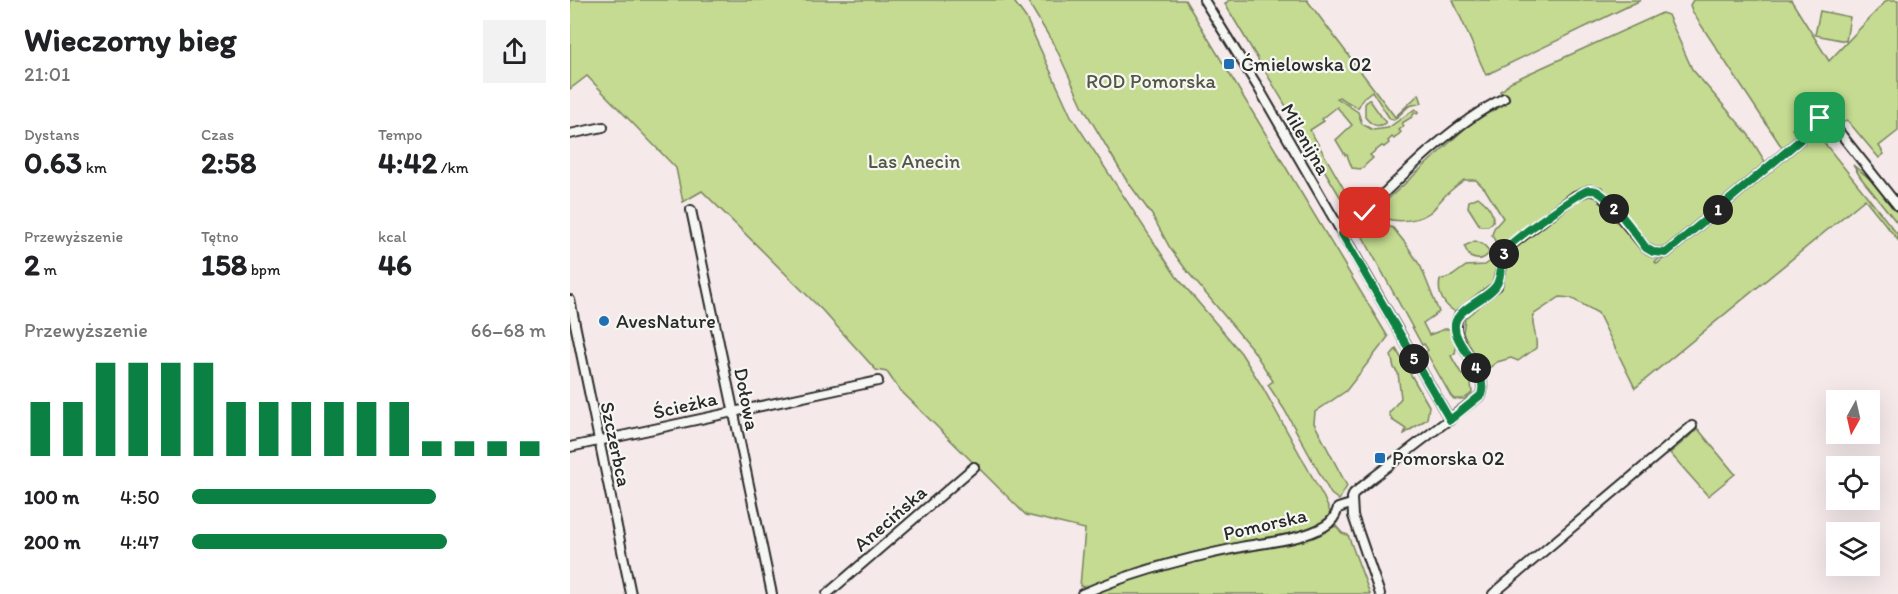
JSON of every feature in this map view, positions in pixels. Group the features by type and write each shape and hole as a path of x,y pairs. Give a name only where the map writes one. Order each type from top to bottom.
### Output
{"street":[{"name":"Milenijna","path":"1204,0 1258,87 1450,420"},
{"path":"1342,234 1455,129 1481,110 1504,98"},
{"name":"Pomorska","path":"1082,594 1140,571 1175,561 1295,537 1324,527 1335,517 1338,508 1351,504 1354,493 1481,395 1483,385 1481,376 1456,334 1455,324 1461,314 1497,286 1506,249 1575,196 1589,190 1599,192 1646,248 1653,252 1666,253 1800,140 1803,127 1823,117 1832,123 1898,206"},
{"path":"570,134 603,127"},
{"name":"Dołowa","path":"691,210 772,594"},
{"name":"Szczerbca","path":"570,300 631,594"},
{"name":"Ścieżka","path":"570,447 878,381"},
{"path":"1493,594 1692,426"},
{"name":"Anecińska","path":"827,594 974,466"},
{"path":"1351,504 1380,594"}],"green space":[{"name":"Las Anecin","path":"570,0 1013,0 1026,18 1071,116 1176,276 1241,353 1263,388 1324,498 1330,512 1326,521 1286,534 1166,559 1136,568 1100,584 1080,586 1085,529 1026,515 898,388 887,372 876,370 822,310 702,191 683,202 676,168 587,76 570,89"},
{"name":"ROD Pomorska","path":"1027,0 1185,0 1388,337 1346,391 1315,412 1314,423 1347,486 1339,500 1331,494 1284,409 1268,385 1273,381 1253,350 1187,271 1170,248 1152,215 1125,178 1083,107 1056,48"},
{"path":"1229,0 1307,0 1395,117 1419,94 1422,103 1409,106 1394,120 1390,119 1372,91 1363,98 1358,108 1337,98 1358,112 1362,124 1373,130 1388,128 1415,109 1419,112 1417,114 1415,112 1412,117 1402,123 1404,126 1399,130 1401,132 1394,139 1392,137 1384,147 1382,146 1370,155 1373,158 1361,169 1352,168 1347,155 1336,140 1352,125 1337,107 1322,119 1324,121 1310,130 1348,200 1365,201 1345,202 1342,200 1225,4"},
{"path":"1453,0 1641,0 1486,75"},
{"path":"1693,0 1791,0 1829,61 1887,0 1898,0 1898,131 1879,146 1884,154 1879,158 1847,120 1839,125 1816,93 1801,105 1808,116 1792,129 1797,136 1783,149 1693,13 1690,5"},
{"path":"1820,11 1850,17 1846,41 1815,35"},
{"path":"1662,13 1668,15 1692,69 1748,134 1766,163 1666,250 1652,250 1610,198 1600,188 1590,186 1574,192 1507,241 1495,241 1492,235 1494,228 1503,218 1485,189 1476,180 1464,180 1431,211 1416,219 1394,220 1374,214 1473,121 1506,104 1500,91 1510,82"},
{"path":"1369,99 1386,123 1374,125 1365,117 1365,104"},
{"path":"1816,136 1822,140 1898,235 1898,240 1865,199 1635,388 1598,313 1571,298 1560,297 1533,315 1536,348 1518,361 1511,358 1497,362 1484,372 1463,333 1465,318 1498,290 1502,283 1508,254 1578,199 1591,196 1604,202 1650,255 1663,256 1655,262 1657,264 1804,141"},
{"path":"1853,165 1870,179 1898,213 1898,224 1861,178"},
{"path":"1478,197 1491,211 1493,222 1488,226 1480,226 1468,207 1469,201"},
{"path":"1367,218 1393,228 1421,267 1439,312 1423,323 1429,335 1450,329 1457,344 1455,353 1451,356 1462,375 1470,372 1472,393 1464,399 1454,399 1451,396 1426,352 1428,350 1424,344 1422,345 1357,226"},
{"path":"1475,241 1487,248 1489,253 1483,258 1470,257 1464,246"},
{"path":"1495,253 1500,261 1493,283 1456,312 1448,306 1442,299 1440,280 1452,276 1466,266 1485,265 1492,260"},
{"path":"1396,349 1429,406 1427,419 1404,434 1406,429 1392,420 1389,413 1401,398 1398,373 1394,368 1391,355"},
{"path":"1698,429 1735,474 1708,496 1670,453"},
{"path":"1336,526 1342,533 1348,535 1370,594 1091,594 1160,569 1306,540"}],"place":[{"name":"Ćmielowska 02","path":"1229,64"},
{"name":"AvesNature","path":"604,321"},
{"name":"Pomorska 02","path":"1380,458"}],"route":[{"path":"1365,213 1342,234 1450,420 1483,391 1481,376 1456,334 1455,324 1461,314 1497,286 1506,249 1575,196 1589,190 1599,192 1608,201 1646,248 1659,254 1669,252 1800,140 1803,127 1820,118"}]}
